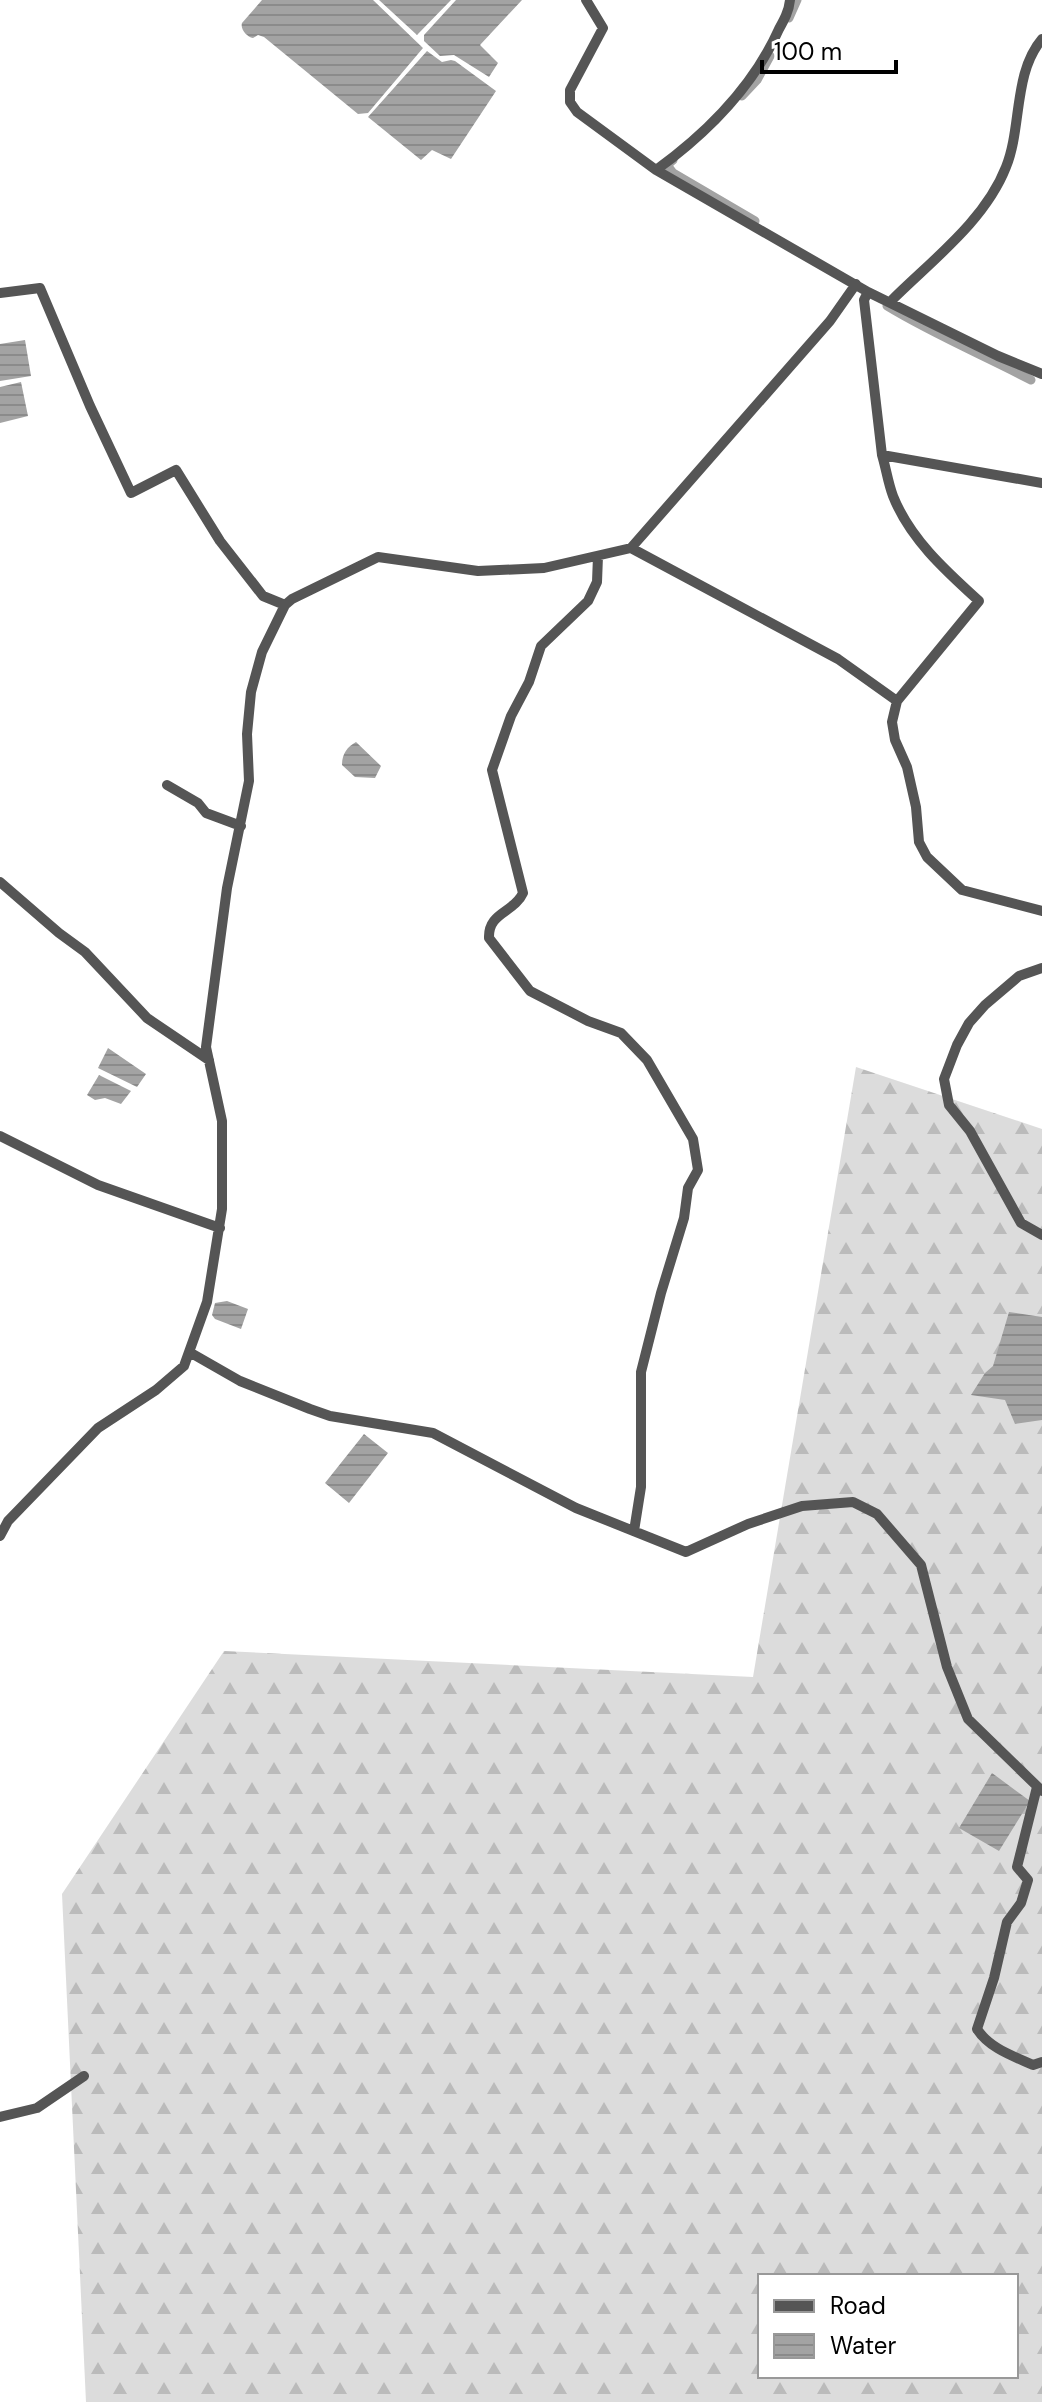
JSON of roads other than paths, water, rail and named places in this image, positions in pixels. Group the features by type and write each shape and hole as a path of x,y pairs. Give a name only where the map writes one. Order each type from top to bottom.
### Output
{"street":[{"path":"586,0 603,28 570,90 570,102 577,112 656,170 868,292 998,356 1042,374"},
{"path":"656,170 748,86 774,42 790,0"},
{"path":"891,301 979,213 994,191 1007,166 1027,71 1035,47 1042,39"},
{"path":"0,1536 8,1521 98,1428 156,1390 184,1366 207,1302 220,1228 222,1121 206,1047 227,888 249,781 247,734 251,692 262,652 285,605 378,557 478,571 544,568 631,548 830,321 856,284"},
{"path":"0,293 40,288 131,493 176,470 220,541 263,596 285,605"},
{"path":"868,292 864,300 882,455 892,494 919,541 979,601 897,701 892,722 895,740 907,767 916,807 919,842 927,857 962,890 1042,911"},
{"path":"882,455 1042,483"},
{"path":"631,548 838,659 897,701"},
{"path":"598,556 597,582 588,601 541,646 492,770 523,893 517,904 491,923 489,938 530,991 588,1021 621,1033 647,1060 693,1139 698,1170 688,1188 684,1218 641,1372 641,1487 634,1531"},
{"path":"167,785 198,803 206,813 241,826"},
{"path":"0,882 85,952 147,1018 209,1060"},
{"path":"1042,968 1019,976 969,1023 944,1079 949,1105 970,1131 1021,1223 1042,1235"},
{"path":"0,1136 98,1185 220,1228"},
{"path":"191,1353 240,1381 310,1409 358,1421 433,1433 576,1508 686,1552 748,1524 802,1506 853,1502 877,1514 921,1565 947,1667 968,1719 1040,1789 1017,1867 1028,1880 1021,1903 1007,1922 994,1978 977,2029 983,2039 1007,2053 1033,2065 1042,2062"},
{"path":"0,2117 37,2108 84,2076"}],"water":[{"path":"262,0 373,0 423,48 368,113 358,114 264,37 258,35 253,38 244,32 242,23"},
{"path":"379,0 451,0 417,35"},
{"path":"456,0 522,0 480,45 498,63 489,77 454,55 440,56 424,41 424,35"},
{"path":"427,51 442,62 455,61 496,91 451,159 432,150 421,160 368,117"},
{"path":"25,340 31,376 0,381 0,344"},
{"path":"21,382 28,416 0,423 0,387"},
{"path":"356,742 381,766 375,778 355,777 342,765 346,751"},
{"path":"108,1048 146,1074 137,1087 98,1068"},
{"path":"99,1075 131,1091 121,1104 105,1098 95,1100 87,1095"},
{"path":"227,1301 248,1309 241,1329 212,1315 215,1303"},
{"path":"1009,1312 1042,1317 1042,1420 1015,1424 1005,1400 971,1395 993,1366"},
{"path":"364,1434 388,1453 349,1503 325,1483"},
{"path":"992,1773 1030,1801 999,1851 959,1828"}],"waterway":[{"path":"789,18 797,0"},
{"path":"742,96 757,80 770,56"},
{"path":"673,160 667,165 673,173 755,221"},
{"path":"887,306 1031,380"}]}
